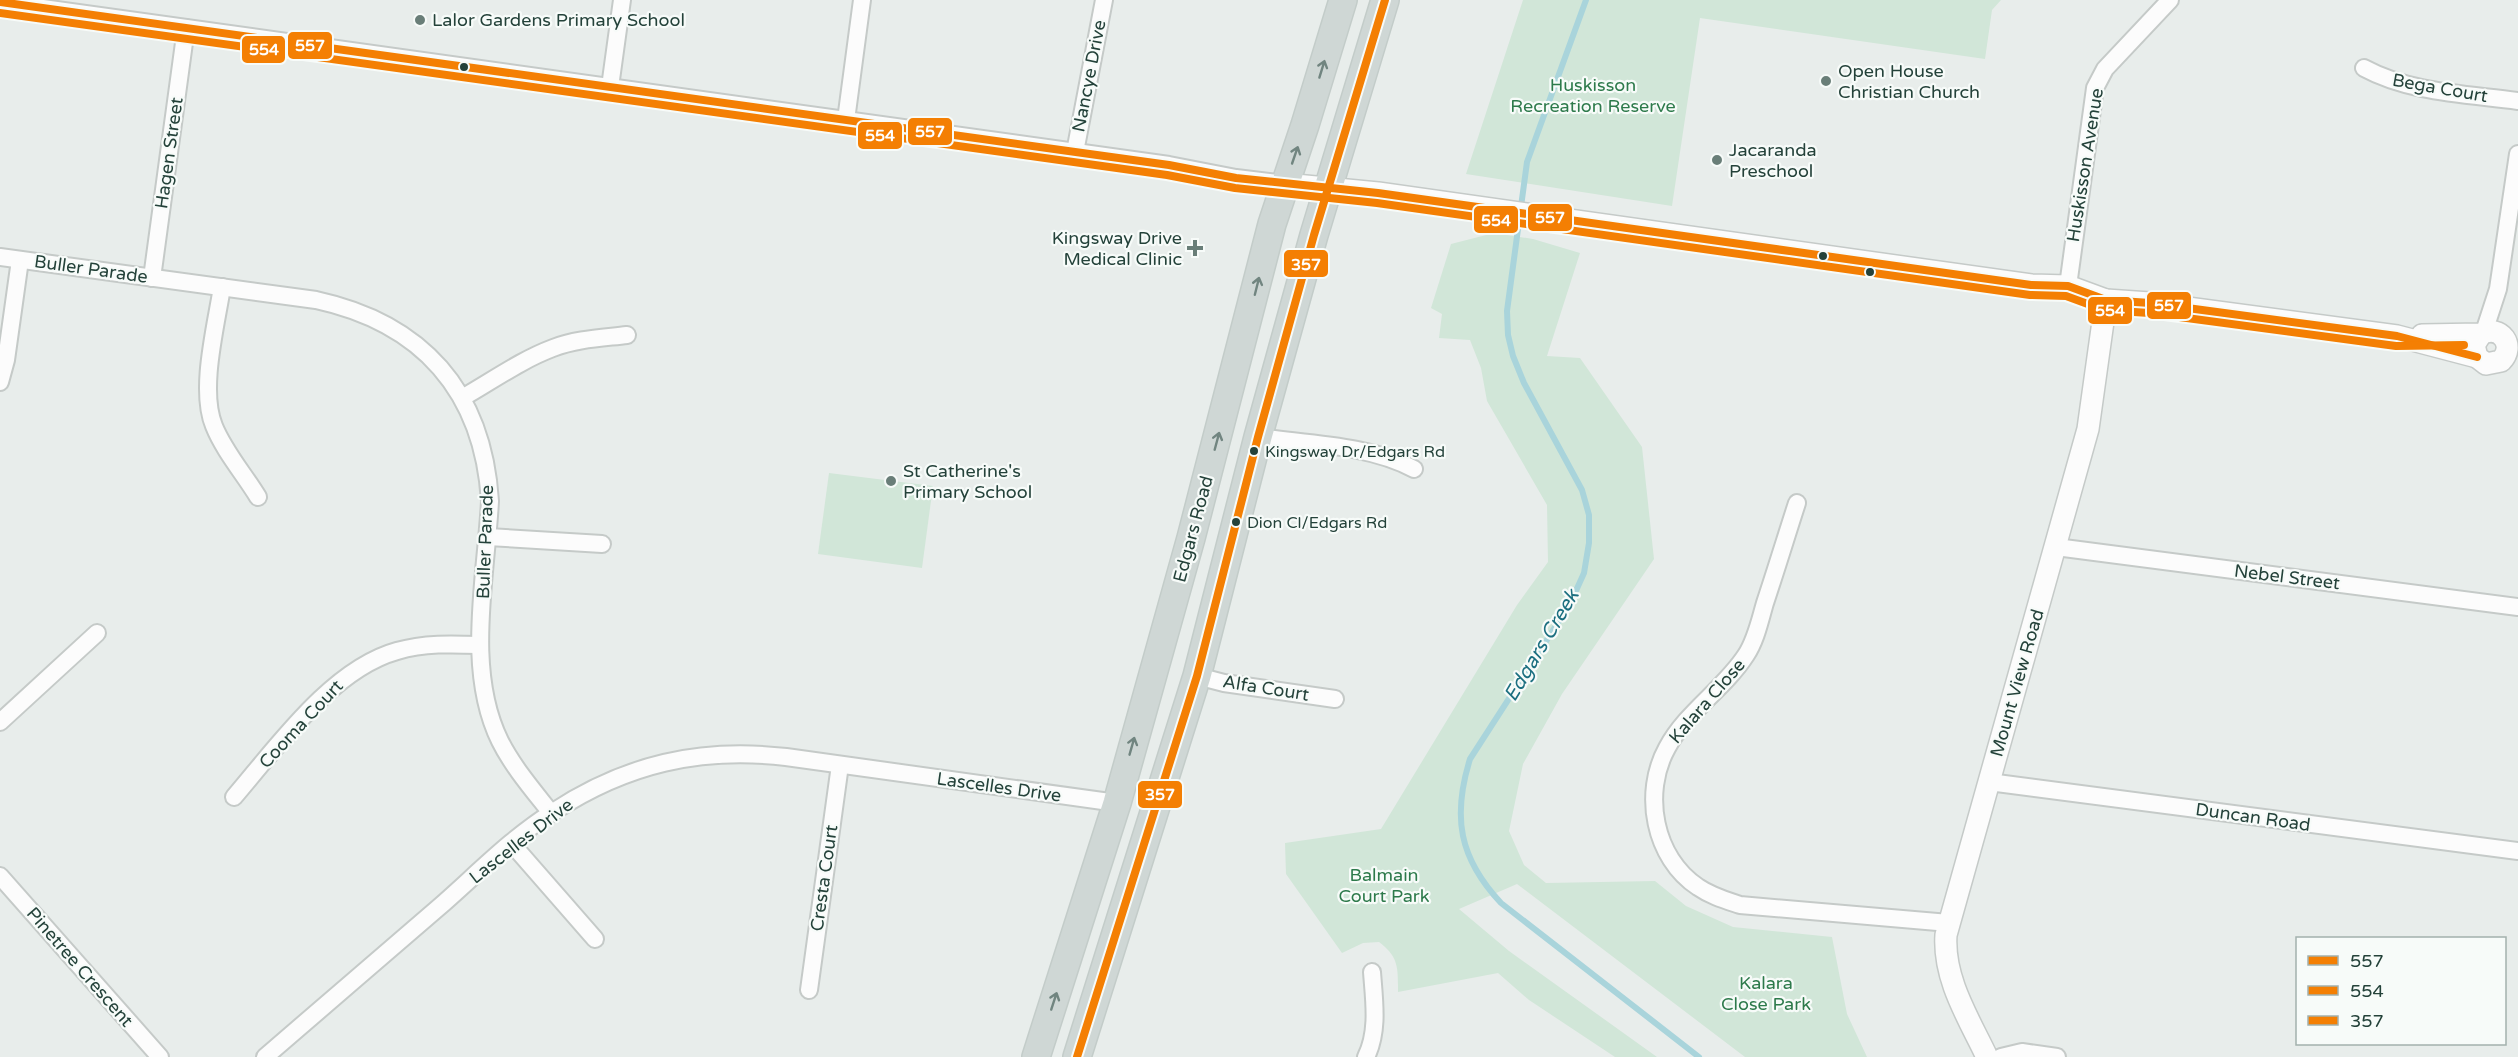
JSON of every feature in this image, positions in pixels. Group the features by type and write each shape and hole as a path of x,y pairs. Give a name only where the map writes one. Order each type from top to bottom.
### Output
{"main road":[{"name":"Edgars Road","path":"1036,1057 1117,803 1191,538 1272,224 1343,0"},
{"path":"1077,1057 1197,676 1258,437 1314,235 1385,0"},
{"path":"1191,538 1230,547"}],"street":[{"path":"610,87 622,0"},
{"path":"846,120 862,0"},
{"name":"Nancye Drive","path":"1075,152 1104,0"},
{"name":"Huskisson Avenue","path":"2068,286 2095,88 2105,69 2170,0"},
{"path":"0,2 1075,152 1285,184 1330,187 2031,285 2068,286 2106,300 2150,303 2397,336 2477,357 2486,364 2509,361 2508,351 2498,336 2498,289 2517,165"},
{"name":"Hagen Street","path":"152,278 186,28"},
{"name":"Bega Court","path":"2364,68 2382,78 2404,85 2518,101"},
{"name":"Buller Parade","path":"0,257 316,300 364,313 408,338 429,355 462,398 477,433 487,469 490,501 480,645 481,678 500,741 551,813"},
{"path":"0,382 6,360 20,260"},
{"path":"222,287 208,381 210,415 224,444 258,497"},
{"name":"Mount View Road","path":"1987,1057 1950,977 1945,948 1949,923 2088,429 2106,300"},
{"path":"462,398 534,356 554,347 627,335"},
{"path":"2397,336 2498,336"},
{"path":"2477,357 2474,345 2498,336"},
{"path":"1258,437 1391,457 1414,469"},
{"name":"Kalara Close","path":"1797,503 1758,628 1747,654 1681,728 1667,747 1659,766 1654,805 1656,824 1663,844 1674,863 1696,886 1719,899 1740,905 1949,923"},
{"path":"488,537 602,544"},
{"name":"Nebel Street","path":"2056,547 2518,607"},
{"path":"0,722 97,633"},
{"name":"Cooma Court","path":"234,797 324,695 359,667 395,651 415,646 480,645"},
{"name":"Alfa Court","path":"1197,676 1224,683 1335,699"},
{"name":"Lascelles Drive","path":"265,1057 551,813 610,779 638,769 670,761 743,753 1117,803"},
{"name":"Cresta Court","path":"809,990 840,765"},
{"name":"Duncan Road","path":"1989,782 2518,851"},
{"path":"512,844 595,939"},
{"name":"Pinetree Crescent","path":"0,876 160,1057"},
{"path":"1366,1057 1373,1035 1375,1017 1372,972"},
{"path":"2001,1057 2022,1052 2056,1057"}],"green space":[{"name":"Huskisson Recreation Reserve","path":"1523,0 2001,0 1992,10 1985,59 1700,18 1672,206 1466,174"},
{"path":"1494,233 1533,239 1580,253 1547,356 1580,358 1642,447 1654,559 1562,694 1523,764 1509,831 1524,865 1546,883 1655,881 1686,906 1733,927 1832,937 1847,1014 1867,1057 1745,1057 1517,884 1459,909 1509,951 1657,1057 1615,1057 1529,1000 1498,973 1398,992 1396,964 1386,947 1379,942 1363,943 1342,953 1286,874 1285,843 1381,829 1517,605 1548,562 1547,505 1487,401 1481,368 1470,340 1439,338 1442,314 1431,308 1451,244"},
{"path":"829,473 933,486 922,568 818,554"}],"waterway":[{"name":"Edgars Creek","path":"1586,0 1527,162 1507,311 1508,335 1513,356 1524,383 1582,490 1589,515 1589,543 1584,573 1570,604 1470,759 1464,780 1461,818 1468,853 1476,870 1501,903 1699,1057"}],"transit line":[{"name":"357","path":"1077,1057 1197,676 1258,437 1314,235 1385,0"},
{"name":"557","path":"0,2 1169,165 1236,178 1378,193 2031,285 2068,286 2106,300 2150,303 2397,336 2477,357"},
{"name":"554","path":"0,13 1167,175 1235,188 1377,203 2030,295 2066,296 2104,310 2149,313 2396,346 2464,345"}],"place":[{"name":"Lalor Gardens Primary School","path":"420,20"},
{"name":"Open House Christian Church","path":"1826,81"},
{"name":"Jacaranda Preschool","path":"1717,160"},
{"name":"Kingsway Drive Medical Clinic","path":"1195,248"},
{"name":"Kingsway Dr/Edgars Rd","path":"1254,451"},
{"name":"St Catherine's Primary School","path":"891,481"},
{"name":"Dion Cl/Edgars Rd","path":"1236,522"}],"park label":[{"name":"Balmain Court Park","path":"1384,885"},
{"name":"Kalara Close Park","path":"1766,993"}]}
